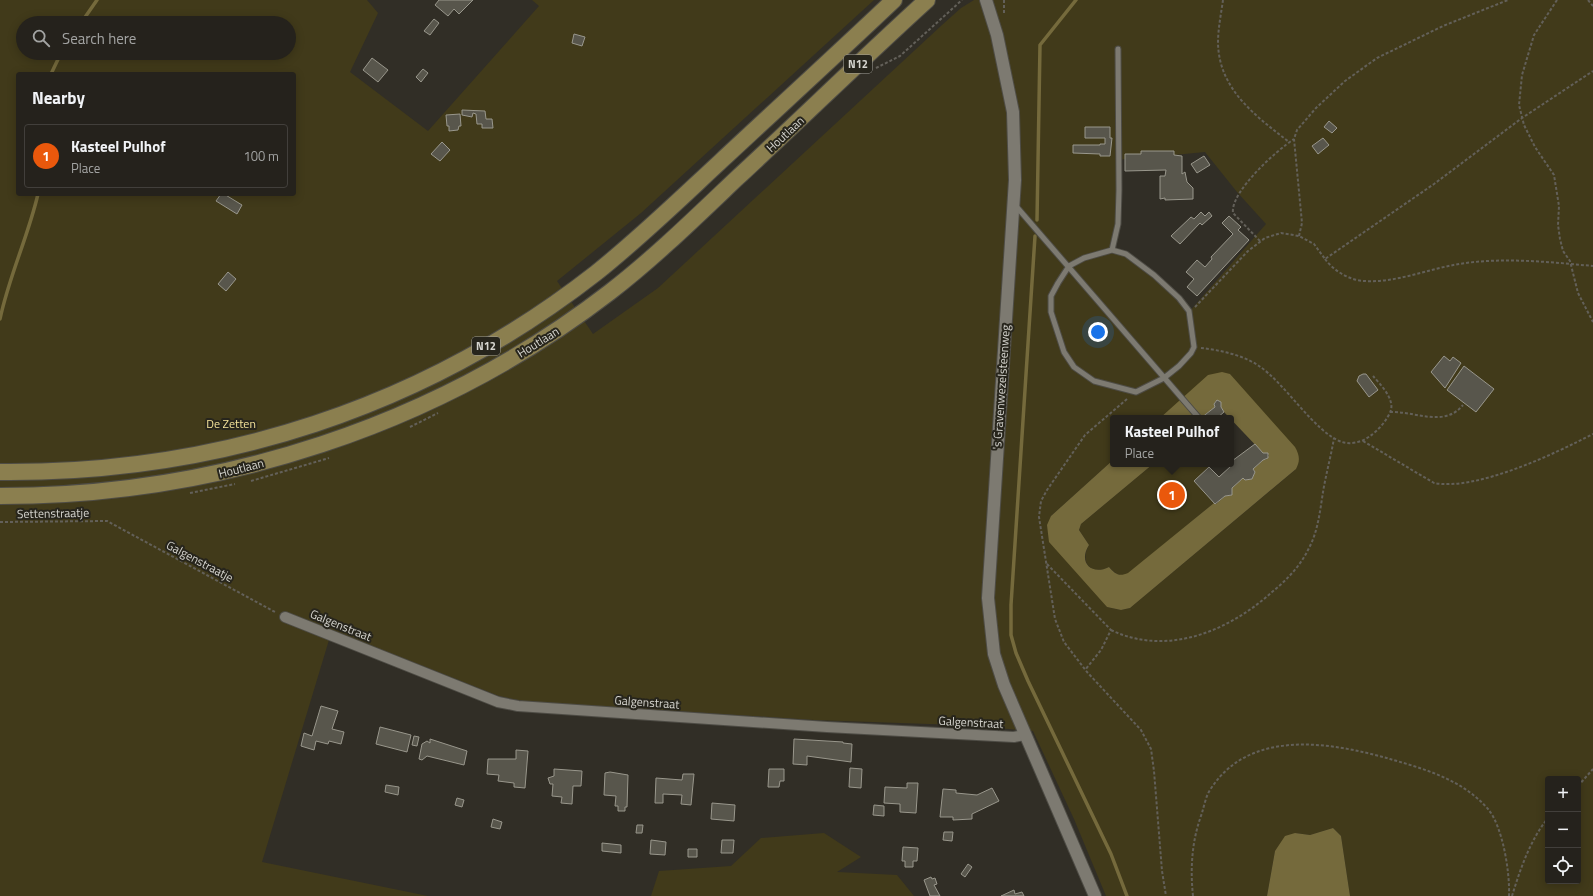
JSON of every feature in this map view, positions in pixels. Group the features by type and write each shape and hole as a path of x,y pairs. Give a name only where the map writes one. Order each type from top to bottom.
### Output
{"main road":[{"name":"Houtlaan","path":"0,472 96,470 140,465 263,441 357,409 402,390 453,365 554,304 596,273 652,225 894,0"},
{"name":"Houtlaan","path":"0,496 39,496 107,491 187,480 228,471 315,447 366,430 412,410 510,360 567,324 636,271 927,0"}],"street":[{"name":"'s Gravenwezelsteenweg","path":"986,0 997,35 1013,112 1015,180 988,598 994,654 1004,685 1024,735 1095,896"},
{"name":"'s Gravenwezelsteenweg","path":"995,0 997,35"},
{"name":"Galgenstraat","path":"285,617 498,702 518,706 826,727 1014,737 1024,735"}],"lane":[{"path":"1112,250 1118,224 1118,49"},
{"path":"1014,203 1196,415"},
{"path":"1112,250 1126,254 1154,275 1179,298 1189,312 1194,347 1179,366 1164,378 1136,392 1094,381 1074,367 1064,352 1051,312 1051,296 1069,266 1084,258 1112,250"}],"path":[{"path":"1223,0 1218,43 1221,64 1227,79 1235,94 1248,109 1289,142"},
{"path":"1299,236 1302,223 1294,139 1297,130 1316,108 1345,81 1377,58 1443,26 1508,0"},
{"path":"1557,0 1534,35 1522,75 1519,105 1524,125 1535,147 1554,175 1559,206 1558,225 1563,251 1571,264 1578,293 1593,322"},
{"path":"1588,0 1593,6"},
{"path":"1325,259 1434,184 1522,118 1593,71"},
{"path":"1260,242 1233,212 1232,206 1243,187 1289,142 1294,139"},
{"path":"1189,312 1248,251 1265,238 1281,233 1299,236 1314,244 1333,269 1362,281 1377,281 1460,264 1505,261 1593,266"},
{"path":"1194,347 1214,350 1240,357 1260,366 1313,420 1334,438 1346,443 1363,441 1374,434 1390,412 1392,405 1373,376"},
{"path":"1136,392 1085,435 1041,501 1038,517 1055,619 1064,642 1085,670 1141,730 1150,749 1154,771 1162,871 1166,896"},
{"path":"1390,412 1441,417 1453,414 1463,405"},
{"path":"1363,441 1434,483 1445,485 1477,480 1518,469 1566,448 1593,434"},
{"path":"1046,563 1111,630 1127,638 1171,641 1220,628 1260,604 1288,578 1309,548 1318,522 1334,438"},
{"name":"Settenstraatje","path":"0,522 107,522"},
{"name":"Galgenstraatje","path":"107,522 285,617"},
{"path":"1085,670 1102,650 1111,630"},
{"path":"1193,896 1190,872 1195,833 1209,791 1224,772 1242,758 1264,750 1294,745 1322,744 1380,756 1414,766 1448,778 1470,791 1489,810 1503,842 1510,896"},
{"path":"1581,783 1593,769"},
{"path":"1510,896 1540,828 1545,822"}],"green space":[{"name":"De Zetten","path":"0,0 367,0 378,13 350,72 428,131 539,6 532,0 874,0 641,213 557,281 593,334 658,288 942,25 961,8 974,0 1593,0 1593,896 1350,896 1341,836 1333,828 1310,835 1295,833 1275,851 1267,896 1106,896 1074,819 1033,731 958,725 814,720 523,701 499,696 332,630 262,862 428,896 0,896","holes":["1141,151 1174,151 1174,155 1205,152 1237,192 1266,224 1190,311 1145,267 1124,254 1112,250 1118,224 1119,160 1125,159 1125,154 1141,154","1230,374 1295,470 1130,608 1121,610 1107,607 1051,516 1110,463 1110,415 1165,415"]},
{"path":"1149,467 1209,467 1194,481 1214,503 1128,574 1118,574 1109,567 1097,570 1088,566 1085,557 1089,545 1079,530 1081,524"},
{"path":"824,833 861,857 837,872 897,875 914,896 651,896 659,871 731,866 761,838"}],"shaded area":[{"path":"1222,372 1230,374 1295,447 1299,458 1296,469 1130,608 1121,610 1107,607 1049,542 1047,525 1051,516 1110,463 1110,467 1149,467 1081,524 1079,530 1089,545 1085,557 1088,566 1097,570 1109,567 1115,573 1122,575 1128,573 1214,503 1216,504 1225,496 1232,495 1232,488 1243,478 1245,480 1252,479 1255,472 1253,469 1263,460 1267,459 1269,455 1263,453 1234,423 1234,415 1227,415 1224,412 1220,401 1216,401 1214,404 1215,407 1205,415 1163,415 1208,375"},
{"path":"1333,828 1341,836 1350,896 1267,896 1275,851 1285,836 1295,833 1310,835"}],"building":[{"path":"439,0 473,0 459,14 454,9 448,16 435,5"},
{"path":"434,19 439,23 430,35 424,31"},
{"path":"574,34 585,37 582,46 572,43"},
{"path":"372,58 388,70 378,82 363,70"},
{"path":"423,69 428,73 421,82 416,77"},
{"path":"462,110 485,111 486,119 492,119 493,128 482,128 482,124 477,124 476,114 473,113 472,117 462,115"},
{"path":"460,114 461,126 459,126 458,130 449,131 446,115"},
{"path":"1329,121 1337,128 1332,133 1324,127"},
{"path":"1085,127 1110,127 1110,138 1112,138 1110,156 1073,153 1073,145 1105,144 1105,138 1085,138"},
{"path":"1323,138 1329,145 1318,154 1312,146"},
{"path":"442,142 450,150 440,161 431,154"},
{"path":"1141,151 1174,151 1174,155 1182,156 1182,174 1185,172 1187,182 1193,188 1193,199 1160,199 1160,176 1165,176 1166,170 1125,171 1125,154 1141,154"},
{"path":"1204,156 1210,165 1197,173 1191,164"},
{"path":"220,196 227,196 242,205 237,214 216,201"},
{"path":"1201,212 1205,216 1209,212 1212,216 1202,225 1200,223 1180,244 1171,236 1191,217 1194,219"},
{"path":"1229,216 1241,227 1238,230 1249,240 1197,296 1187,287 1194,279 1186,272 1197,260 1205,267 1212,259 1211,257 1233,234 1222,223"},
{"path":"228,272 236,279 226,291 218,284"},
{"path":"1444,356 1450,361 1453,357 1461,363 1445,388 1431,372"},
{"path":"1464,366 1494,389 1476,412 1447,390"},
{"path":"1366,374 1378,390 1369,397 1357,381 1359,376"},
{"path":"1217,400 1221,402 1221,407 1224,412 1220,415 1205,415 1215,407 1214,404"},
{"path":"1255,444 1263,453 1268,453 1268,458 1263,460 1253,469 1255,472 1252,479 1245,480 1243,478 1232,488 1232,495 1225,496 1215,504 1194,481 1209,467 1219,477 1230,467 1234,467 1234,460"},
{"path":"321,706 338,711 332,729 344,732 341,744 329,741 328,744 316,741 314,750 301,746 304,733 312,736"},
{"path":"380,727 411,735 407,752 376,744"},
{"path":"414,736 419,737 417,746 412,745"},
{"path":"430,739 467,751 464,765 427,756 422,760 419,759 422,744 427,741 430,743"},
{"path":"794,739 843,742 852,744 851,762 807,756 807,765 793,764"},
{"path":"516,750 528,751 525,788 514,787 514,783 498,781 499,775 487,774 488,759 516,759"},
{"path":"850,768 862,769 861,788 849,787"},
{"path":"554,769 582,771 581,786 573,786 572,804 561,803 562,797 552,796 553,784 550,784 548,778 554,776"},
{"path":"769,769 784,769 784,781 780,781 779,787 768,787"},
{"path":"610,772 628,775 627,807 625,807 625,811 618,811 618,806 615,806 616,796 604,795 605,773"},
{"path":"683,774 694,774 691,805 681,804 682,795 663,794 663,803 655,803 656,778 682,780"},
{"path":"907,783 918,783 916,813 900,812 900,804 884,803 885,787 907,788"},
{"path":"386,785 399,787 398,795 385,792"},
{"path":"992,788 999,801 972,814 972,819 953,820 953,817 940,817 943,789 956,790 956,793 977,795"},
{"path":"457,798 464,800 462,807 455,805"},
{"path":"712,803 735,805 734,821 711,819"},
{"path":"874,805 884,806 884,816 873,815"},
{"path":"493,819 502,822 500,829 491,827"},
{"path":"637,825 643,825 642,833 636,833"},
{"path":"944,832 953,832 952,841 943,840"},
{"path":"651,840 666,842 665,855 650,854"},
{"path":"722,840 734,840 733,853 721,853"},
{"path":"602,843 621,845 621,853 602,851"},
{"path":"903,847 918,848 917,861 913,861 913,867 905,867 905,861 902,861"},
{"path":"688,849 697,849 697,857 688,857"},
{"path":"968,864 972,867 965,877 961,874"},
{"path":"931,877 932,879 935,878 937,884 934,885 940,896 930,896 924,880"},
{"path":"1014,890 1015,894 1022,892 1024,896 1001,896"}],"waterway":[{"path":"86,16 97,0"},
{"path":"1037,220 1040,45 1076,0"},
{"path":"52,72 58,60"},
{"path":"0,319 8,287 38,196"},
{"path":"1035,236 1011,605 1011,635 1016,653 1028,681 1111,854 1127,896"}],"place":[{"name":"Kasteel Pulhof","path":"1172,495"}]}
